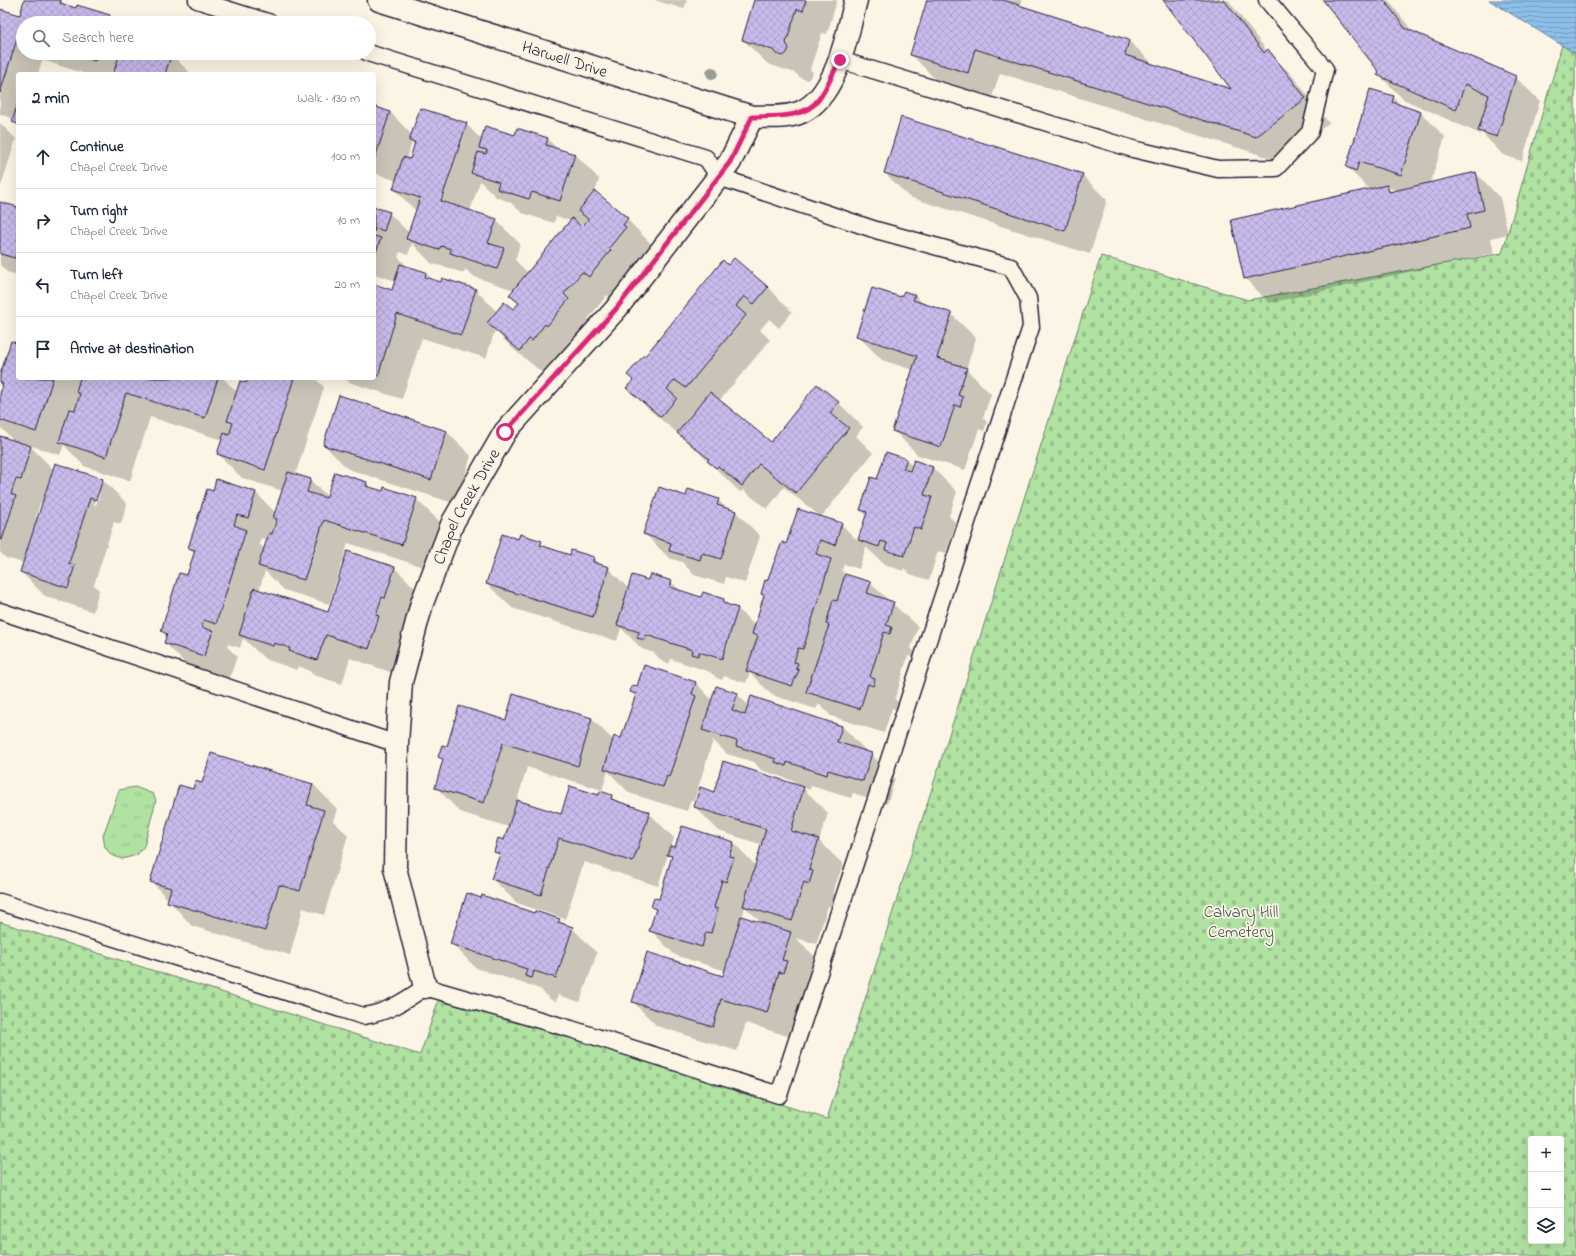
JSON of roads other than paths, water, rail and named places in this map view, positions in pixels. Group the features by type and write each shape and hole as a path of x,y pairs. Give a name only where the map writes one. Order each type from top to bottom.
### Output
{"street":[{"name":"Harwell Drive","path":"379,0 752,117"},
{"path":"752,117 785,116 800,113 819,100 840,60 856,0"},
{"name":"Chapel Creek Drive","path":"425,987 395,868 397,744 401,682 422,603 453,522 505,432 616,309 730,162 752,117"}],"lane":[{"path":"197,0 248,16"},
{"path":"840,60 1133,149 1218,169 1276,168 1310,132 1325,69 1267,0"},
{"path":"0,902 363,1016 379,1014 396,1006 425,987 571,1029 779,1095 1031,327 1028,298 1011,267 876,230 719,177 706,158 376,55"},
{"path":"0,611 397,744"}],"water":[{"path":"1489,0 1576,0 1576,54"}],"park label":[{"name":"Calvary Hill Cemetery","path":"1241,921"}]}
